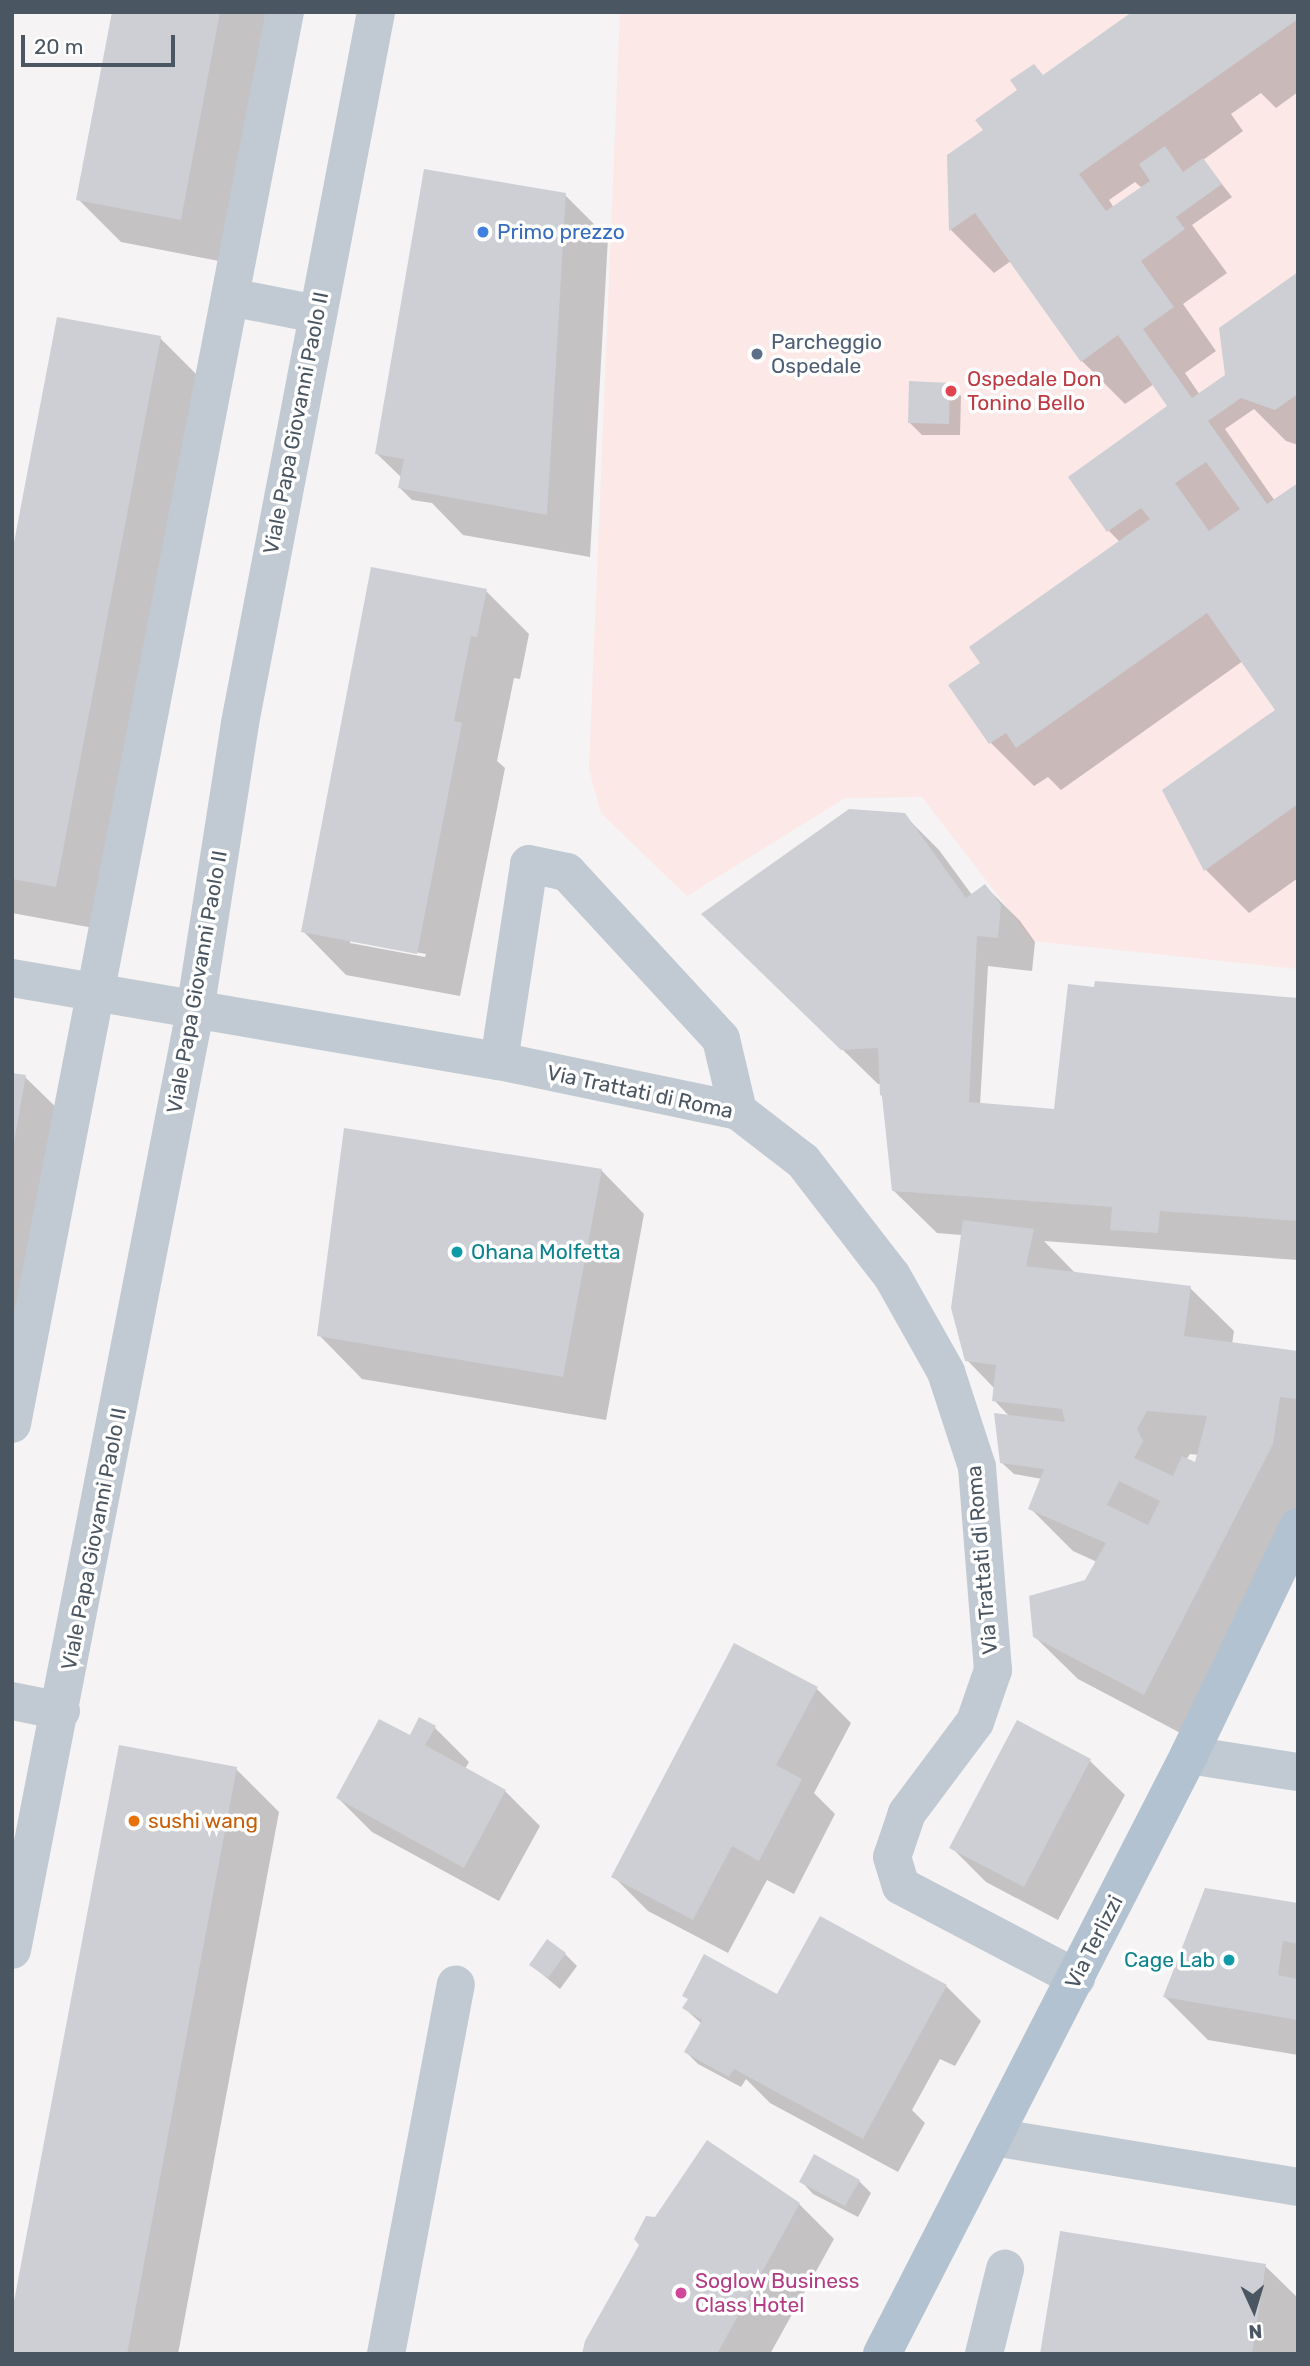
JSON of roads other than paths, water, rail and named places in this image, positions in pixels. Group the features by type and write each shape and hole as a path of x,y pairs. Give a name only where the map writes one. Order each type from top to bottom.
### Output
{"main road":[{"name":"Via Terlizzi","path":"882,2354 1189,1755 1298,1527"}],"street":[{"path":"12,1424 285,12"},
{"name":"Viale Papa Giovanni Paolo II","path":"12,1950 61,1712 195,1011 240,723 376,12"},
{"path":"229,297 317,314"},
{"path":"499,1061 529,864 567,872 722,1039 738,1111"},
{"name":"Via Trattati di Roma","path":"12,978 499,1061 738,1111 803,1161 892,1276 946,1372 977,1467 993,1670 975,1722 907,1813 892,1857 901,1886 1076,1978"},
{"path":"12,1701 61,1712"},
{"path":"1189,1755 1298,1772"},
{"path":"386,2354 456,1985"},
{"path":"993,2137 1298,2187"},
{"path":"984,2354 1005,2269"}],"place":[{"name":"Primo prezzo","path":"483,232"},
{"name":"Parcheggio Ospedale","path":"757,354"},
{"name":"Ospedale Don Tonino Bello","path":"951,391"},
{"name":"Ohana Molfetta","path":"457,1252"},
{"name":"sushi wang","path":"134,1821"},
{"name":"Cage Lab","path":"1229,1960"},
{"name":"Soglow Business Class Hotel","path":"681,2293"}]}
